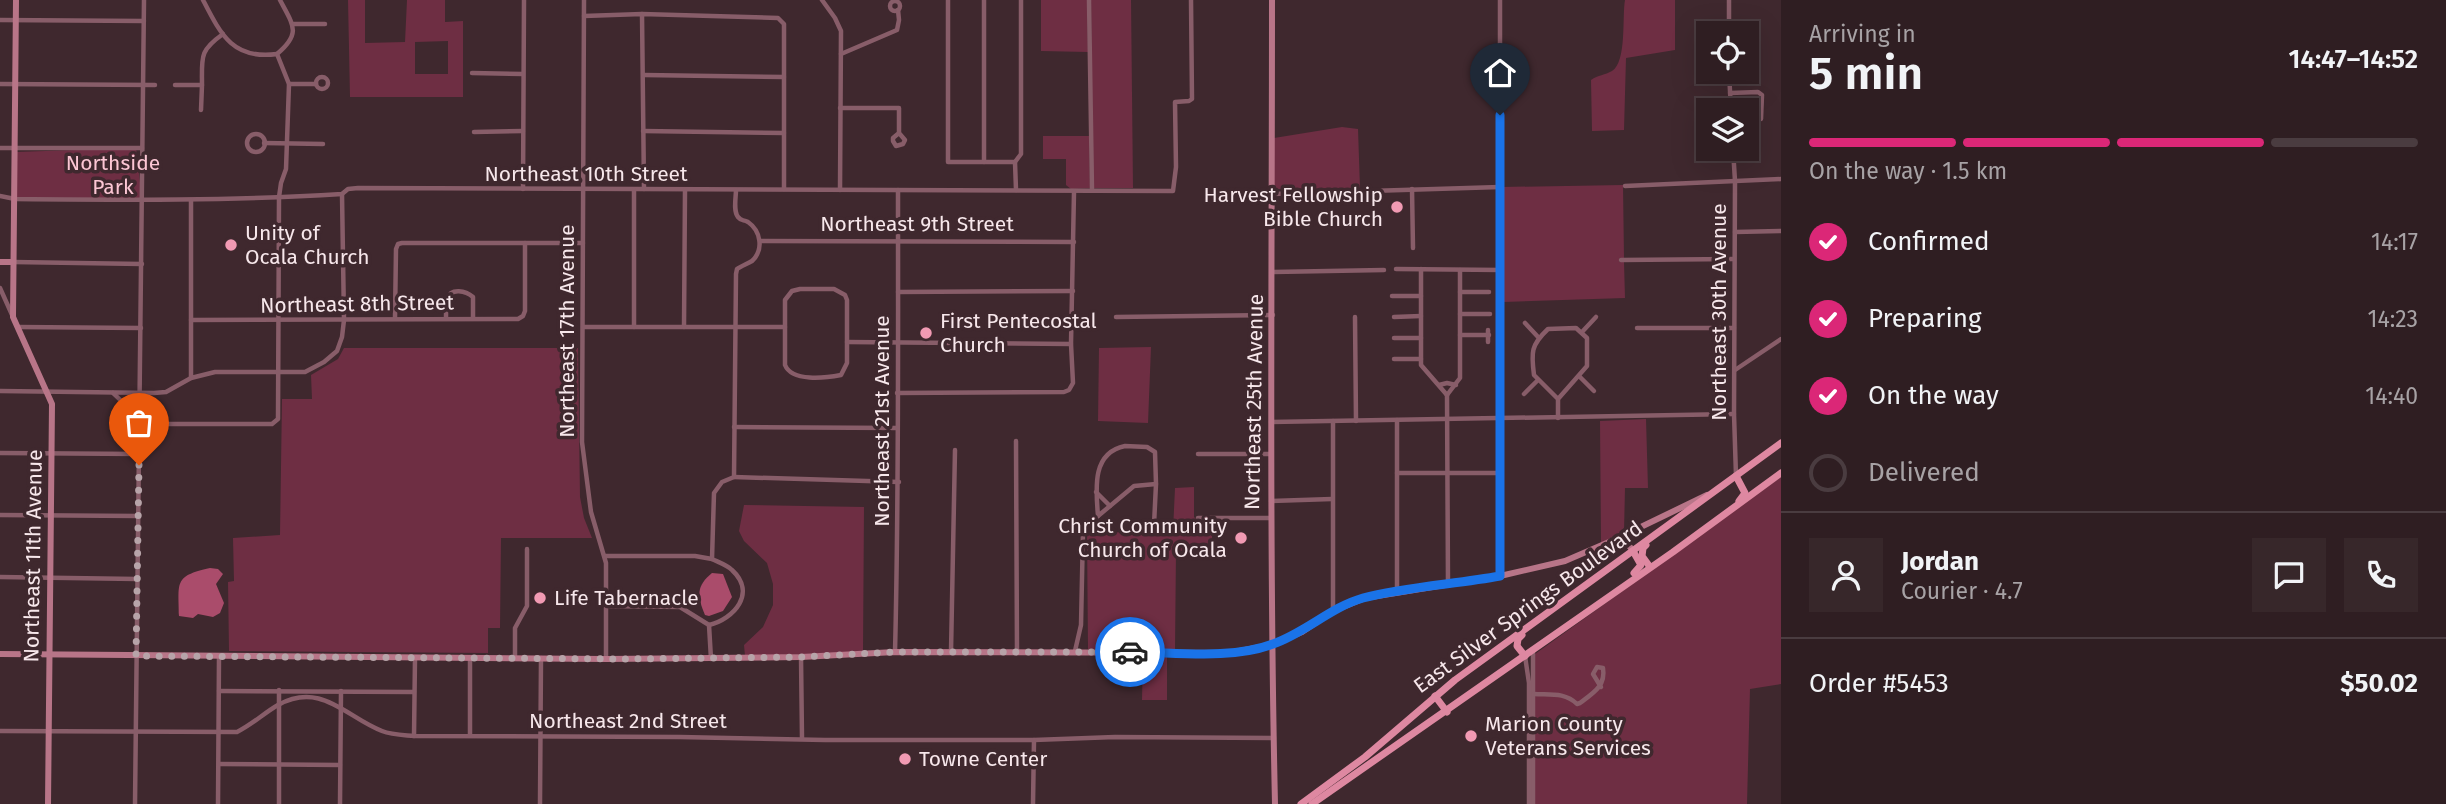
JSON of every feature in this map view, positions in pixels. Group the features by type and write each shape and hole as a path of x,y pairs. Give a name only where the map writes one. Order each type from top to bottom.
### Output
{"main road":[{"name":"East Silver Springs Boulevard","path":"1301,804 1364,757 1435,696 1779,444"},
{"path":"1752,494 1745,482 1745,474 1777,449 1779,444"},
{"name":"East Silver Springs Boulevard","path":"1312,804 1447,712 1781,473"},
{"path":"1699,534 1700,529 1741,499 1745,493 1736,476"},
{"path":"1650,567 1642,556 1643,548 1671,528 1676,520"},
{"path":"1608,596 1610,589 1640,569 1641,565 1633,551"},
{"path":"1525,656 1517,646 1518,639 1558,606"},
{"path":"1435,696 1447,712"}],"street":[{"name":"Northeast 11th Avenue","path":"13,317 16,0"},
{"path":"135,804 144,0"},
{"path":"203,0 232,45 244,53 259,56 277,54 294,36 293,24 280,0"},
{"path":"523,189 524,0"},
{"name":"Northeast 17th Avenue","path":"584,0 583,442 591,512 605,556 606,659"},
{"path":"822,0 839,26 840,190"},
{"path":"948,0 948,162 1015,162"},
{"path":"984,162 985,0"},
{"path":"1016,191 1015,162 1021,154 1021,0"},
{"path":"1089,0 1091,190"},
{"name":"Northeast 10th Street","path":"0,196 15,199 191,200 342,194 348,189 358,188 1173,191 1175,102 1189,102 1192,99 1192,0"},
{"name":"Northeast 25th Avenue","path":"1272,0 1273,315 1270,518 1273,738 1277,802"},
{"path":"1500,0 1500,576"},
{"path":"1729,0 1729,21"},
{"path":"841,54 897,30 900,20 898,10"},
{"path":"584,16 642,14 782,20 784,189"},
{"path":"642,14 644,189"},
{"path":"0,20 144,22"},
{"path":"293,24 326,24"},
{"path":"201,110 203,53 208,44 223,34"},
{"path":"112,393 139,421 276,423 279,197 286,169 289,84 277,54"},
{"path":"472,73 523,74"},
{"path":"644,75 784,77"},
{"path":"0,84 155,85"},
{"path":"289,84 316,84"},
{"path":"1730,84 1730,98"},
{"path":"175,85 202,85"},
{"path":"1730,93 1758,92 1762,95 1761,119"},
{"path":"840,108 899,108 899,133"},
{"path":"474,132 523,131"},
{"path":"643,131 784,134"},
{"path":"264,143 323,144"},
{"path":"0,148 142,148"},
{"name":"Northeast 30th Avenue","path":"1734,161 1736,476"},
{"path":"1625,186 1781,179"},
{"path":"1272,194 1500,187"},
{"path":"1412,189 1413,248"},
{"path":"634,190 634,327"},
{"path":"684,327 685,190"},
{"path":"734,477 737,269 758,254 760,241 756,231 736,214 736,190"},
{"name":"Northeast 21st Avenue","path":"895,652 899,482 898,190"},
{"path":"897,393 1069,390 1073,383 1074,192"},
{"path":"0,391 166,392 191,378 215,372 306,372 324,362 337,351 344,320 342,194"},
{"path":"191,200 191,378"},
{"path":"1735,232 1781,231"},
{"name":"Northeast 9th Street","path":"760,241 1074,242"},
{"name":"Northeast 8th Street","path":"191,320 518,319 523,316 525,243"},
{"path":"395,318 398,244 583,243"},
{"path":"1621,260 1734,259"},
{"path":"0,261 142,264"},
{"path":"1396,269 1501,270"},
{"path":"1421,269 1422,367 1447,395 1448,585"},
{"path":"1273,272 1384,270"},
{"path":"1447,395 1460,379 1460,270"},
{"name":"Northeast 11th Avenue","path":"0,288 52,404 48,804"},
{"path":"446,318 447,299 456,291 466,292 473,297 473,318"},
{"path":"792,291 841,291 847,300 846,369 841,375 790,374 785,365 785,327 785,300 792,291"},
{"path":"898,292 1073,291"},
{"path":"1460,292 1489,292"},
{"path":"1392,296 1421,296"},
{"path":"1460,314 1490,314"},
{"path":"1116,317 1273,315"},
{"path":"1394,317 1421,316"},
{"path":"1355,317 1356,421"},
{"path":"1581,332 1596,317"},
{"path":"1525,323 1539,338"},
{"path":"17,327 141,328"},
{"path":"583,327 785,327"},
{"path":"1637,328 1734,327"},
{"path":"1558,399 1533,372 1533,347 1550,328 1574,328 1587,338 1587,366 1558,399 1558,418"},
{"path":"1460,335 1488,336"},
{"path":"1394,338 1421,338"},
{"path":"1734,370 1781,339"},
{"path":"847,342 1072,344"},
{"path":"1394,359 1421,359"},
{"path":"1579,376 1594,391"},
{"path":"1524,394 1538,380"},
{"path":"1439,385 1456,385"},
{"path":"1271,422 1734,414"},
{"path":"1397,420 1397,593"},
{"path":"1333,421 1333,611"},
{"path":"734,426 897,428"},
{"path":"1016,441 1017,652"},
{"path":"1098,516 1096,492 1102,460 1111,451 1125,446 1147,447 1153,450 1156,456 1154,525"},
{"path":"951,652 955,450"},
{"path":"0,453 139,454"},
{"path":"1198,454 1271,454"},
{"path":"1397,473 1500,473"},
{"path":"712,559 713,493 722,482 734,477 899,482"},
{"path":"1075,651 1080,625 1083,531 1134,486 1156,484"},
{"path":"0,654 711,659 895,652 1230,653 1271,645 1302,632 1333,611 1365,598 1500,576 1565,561 1717,490"},
{"path":"1096,492 1110,506"},
{"path":"1270,501 1332,499"},
{"path":"0,515 138,516"},
{"path":"1198,518 1270,518"},
{"path":"1616,539 1627,543 1633,551"},
{"path":"515,658 515,628 527,606 527,549"},
{"path":"605,556 695,556 712,559 732,569 742,587 740,604 730,616 709,625"},
{"path":"0,577 137,579"},
{"path":"606,606 680,607 709,625"},
{"path":"709,625 711,659"},
{"path":"1531,804 1533,650"},
{"path":"218,804 219,656"},
{"path":"1525,656 1532,694"},
{"path":"801,657 802,738"},
{"path":"414,736 415,658"},
{"path":"470,658 470,735"},
{"path":"540,804 541,658"},
{"path":"1532,694 1570,697 1577,704 1601,687"},
{"path":"279,690 279,804"},
{"path":"0,731 237,732 279,705 309,697 309,690"},
{"path":"219,691 414,692"},
{"path":"340,804 341,691"},
{"name":"Northeast 2nd Street","path":"309,697 327,700 382,731 414,736 825,740 1273,738"},
{"path":"1033,804 1034,740"},
{"path":"219,764 340,765"}],"green space":[{"path":"348,0 365,0 365,43 405,42 407,0 445,0 445,22 463,21 463,97 350,97","holes":["448,41 448,74 415,74 415,42"]},
{"path":"1041,0 1087,0 1088,52 1041,51"},
{"path":"1091,0 1131,0 1133,188 1093,188"},
{"path":"1625,0 1675,0 1675,50 1626,58 1624,130 1592,131 1591,80 1617,66 1622,49"},
{"path":"1342,127 1358,129 1360,188 1274,189 1274,138"},
{"path":"1043,136 1089,136 1090,188 1071,189 1066,185 1066,159 1043,159"},
{"name":"Northside Park","path":"136,148 142,200 15,199 15,152"},
{"path":"1623,185 1624,258 1619,258 1619,262 1624,262 1625,298 1503,302 1502,187"},
{"path":"1151,347 1148,423 1098,421 1099,348"},
{"path":"344,348 578,348 580,497 592,538 501,538 500,628 488,628 488,653 229,651 228,582 234,581 233,538 280,535 282,399 312,399 311,375 338,359"},
{"path":"1646,419 1648,488 1625,488 1624,532 1601,543 1600,421"},
{"path":"1781,477 1781,684 1750,689 1747,804 1535,804 1535,654"},
{"path":"1194,487 1194,517 1197,520 1212,520 1212,550 1176,551 1175,650 1088,649 1087,533 1173,531 1175,488"},
{"path":"744,505 864,507 863,652 745,656 744,645 763,627 773,605 773,584 767,563 744,541 739,531"},
{"path":"1143,654 1167,654 1167,700 1142,700"}],"shaded area":[{"path":"210,568 218,569 223,574 216,584 224,603 220,613 213,617 198,614 193,618 179,616 179,588 184,578"},
{"path":"712,573 723,574 732,597 723,611 709,616 705,615 699,597 703,582"}],"way so far":[{"path":"139,465 136,656 627,659 801,657 895,652 1130,652"}],"place":[{"name":"Harvest Fellowship Bible Church","path":"1397,207"},
{"name":"Unity of Ocala Church","path":"231,245"},
{"name":"First Pentecostal Church","path":"926,333"},
{"name":"Christ Community Church of Ocala","path":"1241,538"},
{"name":"Life Tabernacle","path":"540,598"},
{"name":"Marion County Veterans Services","path":"1471,736"},
{"name":"Towne Center","path":"905,759"}],"route":[{"path":"1130,652 1230,653 1271,645 1302,632 1333,611 1365,598 1500,576 1500,115"}]}
